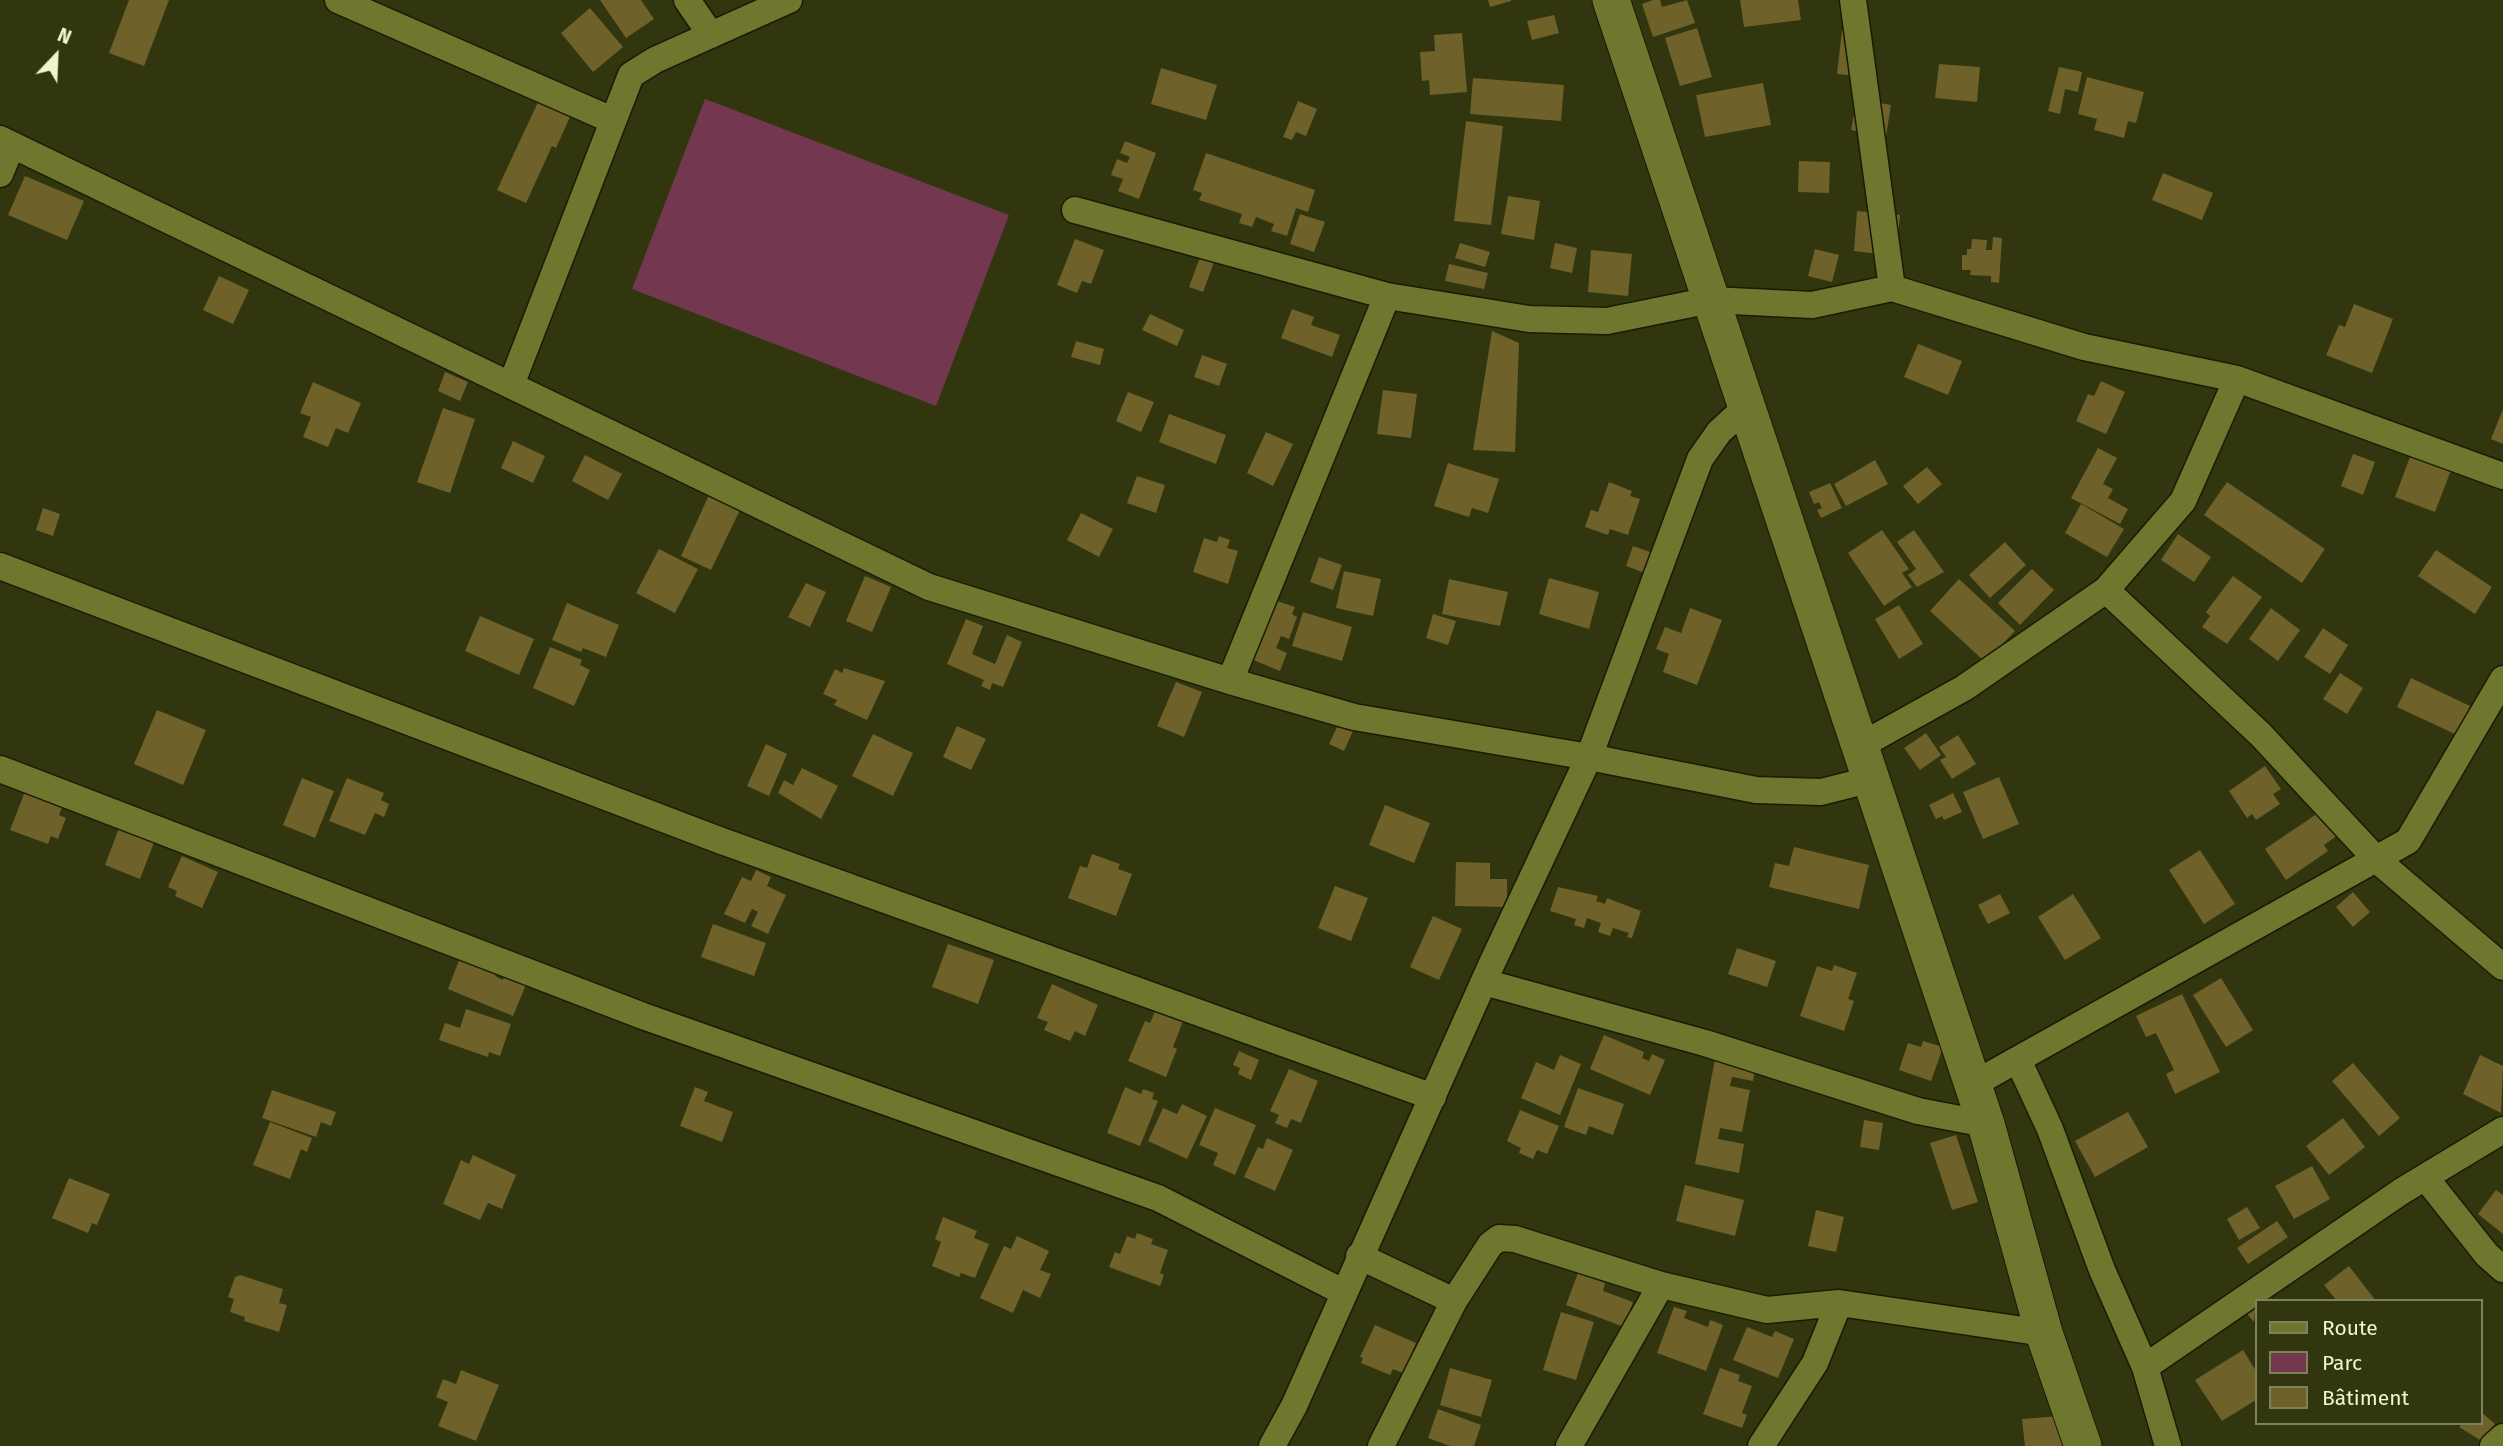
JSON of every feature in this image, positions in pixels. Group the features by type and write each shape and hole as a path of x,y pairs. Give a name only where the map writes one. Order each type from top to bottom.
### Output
{"main road":[{"path":"1611,0 1863,764 1986,1124 2044,1333 2083,1446"}],"street":[{"path":"338,0 612,120"},
{"path":"687,0 711,35"},
{"path":"512,385 631,75 654,60 789,0"},
{"path":"1853,0 1892,288"},
{"path":"0,174 6,142 671,460 842,547 929,587 1354,717 1589,757 1756,790 1821,792 1964,688 2106,590 2183,501 2237,379"},
{"path":"1075,210 1387,296 1529,319 1606,321 1711,300 1812,305 1892,288 2084,347 2237,379 2503,476"},
{"path":"1230,681 1387,296"},
{"path":"1272,1446 1294,1406 1359,1256 1589,757 1700,459 1719,432 1745,408"},
{"path":"0,566 719,840 1433,1097"},
{"path":"2106,590 2261,735 2377,859 2503,967"},
{"path":"1972,1085 2408,841 2503,679"},
{"path":"0,769 643,1016 1158,1198 1343,1292"},
{"path":"1484,982 1705,1044 1919,1111 1986,1124"},
{"path":"2018,1060 2050,1129 2102,1270 2145,1367 2168,1446"},
{"path":"2145,1367 2424,1177 2503,1130"},
{"path":"2424,1177 2487,1255 2503,1269"},
{"path":"1381,1446 1454,1301 1480,1256 1499,1238 1516,1239 1661,1285 1767,1310 1839,1303 2044,1333"},
{"path":"1359,1256 1454,1301"},
{"path":"1569,1446 1661,1285"},
{"path":"1761,1446 1815,1363 1839,1303"},
{"path":"2493,1446 2503,1437"}],"green space":[{"path":"705,99 1009,215 936,406 632,289"}],"building":[{"path":"129,0 169,0 144,66 109,53"},
{"path":"600,0 641,0 654,19 626,38"},
{"path":"1488,0 1511,0 1511,1 1490,7"},
{"path":"1660,0 1662,7 1687,0 1695,23 1653,37 1642,4"},
{"path":"1740,0 1798,0 1801,20 1744,27"},
{"path":"590,8 623,47 593,72 561,33"},
{"path":"1554,15 1559,33 1532,40 1527,21"},
{"path":"1697,28 1712,77 1680,86 1665,38"},
{"path":"1842,30 1857,32 1867,77 1837,74"},
{"path":"1462,33 1467,92 1430,95 1429,80 1422,81 1420,52 1435,51 1434,35"},
{"path":"1939,64 1980,67 1977,102 1935,98"},
{"path":"2059,67 2082,72 2078,92 2065,89 2060,114 2048,111"},
{"path":"1161,68 1217,85 1206,120 1151,104"},
{"path":"2087,77 2144,92 2136,123 2128,121 2124,138 2094,130 2097,119 2078,114"},
{"path":"1473,78 1564,85 1561,121 1470,114"},
{"path":"1763,83 1771,125 1705,137 1696,95"},
{"path":"1857,99 1891,105 1886,136 1851,130"},
{"path":"1298,101 1317,109 1306,136 1296,132 1292,140 1283,137"},
{"path":"538,102 570,117 556,148 552,146 526,203 497,190"},
{"path":"1466,121 1503,126 1491,225 1454,221"},
{"path":"1125,141 1156,153 1139,199 1118,191 1123,179 1111,175 1117,159 1127,163 1130,157 1120,153"},
{"path":"1206,153 1315,190 1308,212 1296,208 1287,236 1271,231 1274,224 1256,217 1252,227 1239,223 1242,214 1199,200 1202,193 1193,190"},
{"path":"1799,161 1830,162 1829,193 1798,192"},
{"path":"2163,173 2213,193 2202,220 2152,200"},
{"path":"25,176 84,201 67,240 8,215"},
{"path":"1508,196 1540,201 1534,240 1501,234"},
{"path":"1857,211 1900,215 1896,256 1854,251"},
{"path":"1300,214 1325,222 1314,252 1290,244"},
{"path":"1993,237 2002,238 1999,283 1991,282 1991,276 1970,275 1971,270 1962,270 1962,255 1967,255 1967,249 1971,249 1972,239 1987,240 1986,250 1992,250"},
{"path":"1075,239 1104,250 1091,284 1082,281 1077,293 1057,285"},
{"path":"1460,243 1490,252 1485,267 1455,258"},
{"path":"1555,243 1577,248 1572,273 1550,268"},
{"path":"1815,249 1839,255 1832,282 1808,276"},
{"path":"1591,250 1632,254 1628,296 1588,292"},
{"path":"1202,252 1216,257 1203,292 1189,287"},
{"path":"1449,264 1488,273 1484,289 1445,281"},
{"path":"219,276 249,290 233,324 203,310"},
{"path":"2354,304 2393,319 2372,373 2326,355 2339,325 2345,327"},
{"path":"1292,309 1314,317 1311,325 1340,335 1332,357 1281,338"},
{"path":"1150,314 1184,330 1177,346 1142,330"},
{"path":"1492,331 1519,343 1515,452 1473,450"},
{"path":"1076,341 1104,349 1100,365 1071,357"},
{"path":"1918,344 1962,361 1948,395 1904,377"},
{"path":"1202,355 1227,364 1219,386 1194,377"},
{"path":"445,372 468,382 460,401 438,391"},
{"path":"2101,381 2125,392 2106,434 2076,421 2088,394 2094,396"},
{"path":"313,382 361,403 348,433 336,428 328,447 303,437 311,417 300,413"},
{"path":"1383,390 1417,394 1411,438 1377,434"},
{"path":"1128,392 1154,402 1141,432 1116,421"},
{"path":"443,408 475,419 450,493 417,482"},
{"path":"2503,409 2503,444 2491,439"},
{"path":"1169,414 1226,435 1216,464 1159,442"},
{"path":"1266,432 1293,444 1273,486 1247,473"},
{"path":"513,441 545,456 533,483 501,468"},
{"path":"2098,448 2117,458 2103,484 2113,489 2108,498 2128,509 2120,524 2071,498"},
{"path":"2413,449 2453,465 2435,512 2395,497"},
{"path":"2353,454 2375,462 2363,495 2341,486"},
{"path":"585,455 622,474 608,500 572,481"},
{"path":"1875,460 1888,484 1846,506 1834,484"},
{"path":"1448,463 1499,479 1488,513 1472,508 1469,517 1434,506"},
{"path":"1927,467 1942,484 1918,504 1903,486"},
{"path":"1137,476 1165,485 1156,513 1127,503"},
{"path":"1609,482 1632,491 1630,496 1640,499 1628,535 1610,529 1608,535 1585,527 1591,510 1598,512"},
{"path":"2227,482 2325,549 2302,583 2204,515"},
{"path":"1830,483 1842,508 1821,518 1817,510 1822,508 1819,502 1814,504 1809,492"},
{"path":"709,495 740,510 711,570 681,556"},
{"path":"2081,504 2124,529 2107,557 2065,533"},
{"path":"43,508 60,514 53,536 36,530"},
{"path":"1081,513 1113,529 1099,557 1067,540"},
{"path":"1882,530 1909,569 1902,573 1912,587 1884,606 1848,553"},
{"path":"1914,530 1944,572 1917,587 1908,575 1916,569 1897,542"},
{"path":"2178,534 2211,557 2194,582 2161,560"},
{"path":"1219,536 1230,540 1227,548 1238,551 1228,584 1193,572 1204,538 1217,542"},
{"path":"2005,542 2026,565 1990,598 1969,575"},
{"path":"1633,546 1659,555 1651,575 1626,566"},
{"path":"659,549 698,569 675,613 636,593"},
{"path":"2436,550 2492,587 2475,614 2418,576"},
{"path":"1319,557 1342,565 1333,590 1310,582"},
{"path":"2032,569 2054,590 2020,625 1998,603"},
{"path":"1344,571 1381,579 1373,616 1336,608"},
{"path":"865,576 891,587 872,632 846,621"},
{"path":"2233,576 2262,597 2227,644 2202,627 2210,616 2206,612"},
{"path":"1549,578 1599,592 1589,629 1539,614"},
{"path":"1449,579 1508,592 1500,626 1442,614"},
{"path":"1959,579 2015,631 1985,662 1930,611"},
{"path":"806,583 826,592 810,627 788,617"},
{"path":"1274,600 1295,607 1292,614 1297,617 1289,639 1281,636 1276,648 1287,653 1280,671 1251,659"},
{"path":"567,603 619,625 606,657 583,648 581,652 552,640"},
{"path":"1899,605 1923,644 1899,659 1875,619"},
{"path":"1690,608 1722,620 1697,685 1663,672 1669,654 1656,649 1665,627 1681,633"},
{"path":"2271,608 2300,630 2278,661 2249,639"},
{"path":"1303,612 1352,627 1342,661 1292,646"},
{"path":"1433,614 1456,621 1448,645 1426,638"},
{"path":"480,616 534,639 519,675 465,651"},
{"path":"966,619 983,626 972,654 995,664 1007,635 1022,642 1003,687 992,683 990,690 981,686 984,680 947,664"},
{"path":"2323,628 2348,645 2330,674 2304,657"},
{"path":"550,647 582,660 580,665 590,670 574,706 533,688"},
{"path":"844,668 885,681 867,720 834,705 837,700 823,694 835,669 842,673"},
{"path":"2340,673 2363,688 2347,714 2323,699"},
{"path":"2411,678 2470,706 2457,735 2397,707"},
{"path":"1176,682 1202,692 1184,737 1157,726"},
{"path":"157,710 206,730 183,785 134,764"},
{"path":"1338,715 1357,722 1344,751 1329,744 1337,727 1333,725"},
{"path":"957,726 986,739 971,770 943,757"},
{"path":"1926,733 1941,755 1920,770 1904,748"},
{"path":"873,734 913,753 893,796 852,776"},
{"path":"1958,735 1976,764 1952,779 1940,760 1946,757 1939,747"},
{"path":"766,744 787,754 769,796 747,786"},
{"path":"2265,766 2281,789 2273,794 2280,804 2256,820 2252,814 2247,818 2229,791"},
{"path":"802,768 838,786 821,819 778,793 784,780 793,785"},
{"path":"1999,777 2019,824 1983,839 1963,792"},
{"path":"302,778 334,791 315,838 283,825"},
{"path":"347,778 384,793 381,800 389,804 384,817 375,813 365,835 329,821"},
{"path":"26,789 63,804 59,815 66,818 58,839 51,836 48,844 10,830"},
{"path":"1953,793 1962,812 1944,820 1942,816 1936,819 1929,805"},
{"path":"1385,805 1430,823 1414,863 1369,845"},
{"path":"2321,811 2338,835 2324,845 2328,851 2286,880 2265,849"},
{"path":"119,828 158,832 140,879 105,865"},
{"path":"1794,847 1869,865 1859,909 1769,887 1775,863 1789,866"},
{"path":"2200,850 2235,904 2204,924 2169,870"},
{"path":"1092,854 1120,864 1118,869 1132,874 1116,916 1068,898 1080,866 1087,868"},
{"path":"182,856 218,872 202,908 175,896 177,891 168,887"},
{"path":"1456,862 1490,863 1490,879 1507,879 1507,907 1455,906"},
{"path":"756,870 771,877 767,886 786,895 768,934 751,926 758,912 752,909 745,923 724,914 742,877 751,881"},
{"path":"1335,886 1368,898 1351,941 1318,928"},
{"path":"1558,887 1598,896 1596,901 1605,904 1607,898 1641,911 1632,938 1627,937 1629,933 1613,928 1610,936 1598,932 1601,923 1587,918 1584,928 1574,925 1576,919 1550,911"},
{"path":"2353,892 2370,912 2353,927 2336,907"},
{"path":"2000,894 2010,913 1988,924 1978,905"},
{"path":"2073,894 2101,938 2065,960 2038,917"},
{"path":"1433,916 1462,929 1439,980 1410,967"},
{"path":"713,924 766,943 754,976 701,957"},
{"path":"948,944 994,960 978,1004 932,987"},
{"path":"1737,948 1776,961 1767,987 1728,974"},
{"path":"461,955 498,971 495,976 503,980 505,973 527,982 513,1016 448,989"},
{"path":"1834,965 1857,973 1848,999 1854,1001 1844,1031 1800,1016 1817,966 1832,971"},
{"path":"2221,978 2253,1030 2226,1047 2193,995"},
{"path":"1052,984 1098,1005 1085,1036 1075,1031 1070,1041 1044,1030 1048,1022 1037,1018"},
{"path":"2182,994 2220,1072 2175,1094 2166,1074 2174,1070 2156,1033 2146,1037 2136,1016"},
{"path":"466,1009 511,1024 500,1056 489,1052 488,1057 439,1040 445,1023 460,1028"},
{"path":"1156,1009 1183,1021 1173,1047 1177,1049 1166,1077 1128,1061 1145,1021 1150,1023"},
{"path":"1604,1035 1644,1052 1642,1058 1649,1061 1652,1054 1665,1060 1650,1095 1590,1069"},
{"path":"1923,1041 1943,1047 1931,1081 1899,1070 1908,1043 1921,1047"},
{"path":"1239,1051 1259,1060 1251,1080 1238,1074 1240,1068 1233,1065"},
{"path":"1716,1054 1756,1062 1753,1081 1732,1077 1730,1086 1750,1090 1742,1132 1720,1128 1718,1139 1744,1144 1739,1173 1695,1164"},
{"path":"1560,1055 1581,1064 1560,1115 1521,1098 1536,1062 1554,1070"},
{"path":"2480,1055 2503,1066 2501,1113 2463,1094"},
{"path":"2353,1063 2400,1118 2379,1136 2332,1081"},
{"path":"1289,1069 1318,1081 1301,1123 1291,1119 1287,1128 1275,1123 1279,1115 1270,1111"},
{"path":"695,1087 708,1092 704,1101 733,1112 722,1142 680,1126"},
{"path":"1125,1087 1141,1094 1143,1089 1154,1093 1152,1099 1158,1101 1140,1146 1107,1133"},
{"path":"1578,1088 1624,1104 1613,1135 1589,1126 1586,1135 1564,1127"},
{"path":"272,1090 336,1112 331,1126 321,1122 316,1137 262,1118"},
{"path":"1182,1104 1207,1116 1187,1159 1148,1141 1163,1108 1177,1114"},
{"path":"1215,1108 1256,1125 1235,1175 1213,1165 1218,1153 1199,1145"},
{"path":"1520,1110 1559,1126 1547,1154 1537,1150 1533,1159 1519,1153 1521,1148 1507,1141"},
{"path":"2128,1112 2148,1147 2095,1177 2075,1141"},
{"path":"2343,1118 2365,1147 2329,1175 2306,1146"},
{"path":"1864,1120 1883,1123 1879,1150 1860,1147"},
{"path":"270,1122 312,1138 307,1152 301,1149 290,1179 253,1165"},
{"path":"1956,1135 1978,1202 1952,1210 1930,1143"},
{"path":"1267,1138 1293,1150 1275,1191 1244,1177 1258,1147 1263,1149"},
{"path":"473,1155 516,1175 502,1209 488,1203 480,1220 443,1204 461,1160 469,1164"},
{"path":"2312,1166 2330,1199 2294,1219 2275,1186"},
{"path":"69,1178 110,1194 97,1225 92,1223 88,1233 52,1218"},
{"path":"1685,1185 1744,1200 1735,1236 1676,1221"},
{"path":"2496,1190 2503,1195 2503,1234 2478,1214"},
{"path":"2247,1207 2260,1228 2239,1240 2227,1219"},
{"path":"1816,1210 1844,1217 1836,1252 1808,1246"},
{"path":"943,1217 977,1231 974,1238 989,1244 975,1278 961,1273 959,1277 932,1266 941,1242 935,1239"},
{"path":"2277,1221 2288,1237 2248,1264 2237,1248"},
{"path":"1137,1233 1153,1239 1151,1244 1168,1250 1160,1273 1164,1275 1160,1286 1109,1267 1115,1252 1120,1254 1127,1236 1135,1239"},
{"path":"1017,1236 1049,1251 1040,1270 1051,1274 1040,1298 1023,1290 1013,1313 980,1298 1004,1246 1011,1249"},
{"path":"2349,1266 2374,1299 2335,1299 2324,1285"},
{"path":"1578,1273 1605,1283 1603,1291 1633,1302 1624,1327 1566,1305"},
{"path":"240,1275 283,1289 279,1303 287,1305 279,1332 244,1321 245,1317 230,1312 234,1299 228,1297 235,1277"},
{"path":"2266,1291 2272,1299 2256,1299"},
{"path":"2254,1300 2254,1322 2243,1309"},
{"path":"1674,1307 1687,1311 1684,1318 1708,1327 1710,1320 1723,1325 1706,1371 1657,1353"},
{"path":"1561,1312 1594,1322 1576,1380 1543,1370"},
{"path":"1375,1325 1416,1343 1403,1373 1393,1369 1390,1375 1361,1363 1363,1358 1360,1357"},
{"path":"1747,1327 1772,1337 1775,1331 1794,1339 1778,1378 1733,1360"},
{"path":"2243,1350 2254,1368 2254,1401 2222,1421 2195,1380"},
{"path":"1450,1368 1492,1380 1481,1417 1440,1405"},
{"path":"1720,1368 1740,1375 1738,1381 1752,1386 1742,1413 1747,1415 1742,1428 1703,1414"},
{"path":"461,1370 499,1385 476,1441 438,1426 448,1402 436,1397 443,1379 456,1384"},
{"path":"1438,1409 1481,1425 1474,1446 1450,1446 1428,1438"},
{"path":"2482,1413 2495,1424 2480,1440 2459,1427 2482,1425"},
{"path":"2060,1416 2063,1446 2025,1446 2022,1419"}]}
